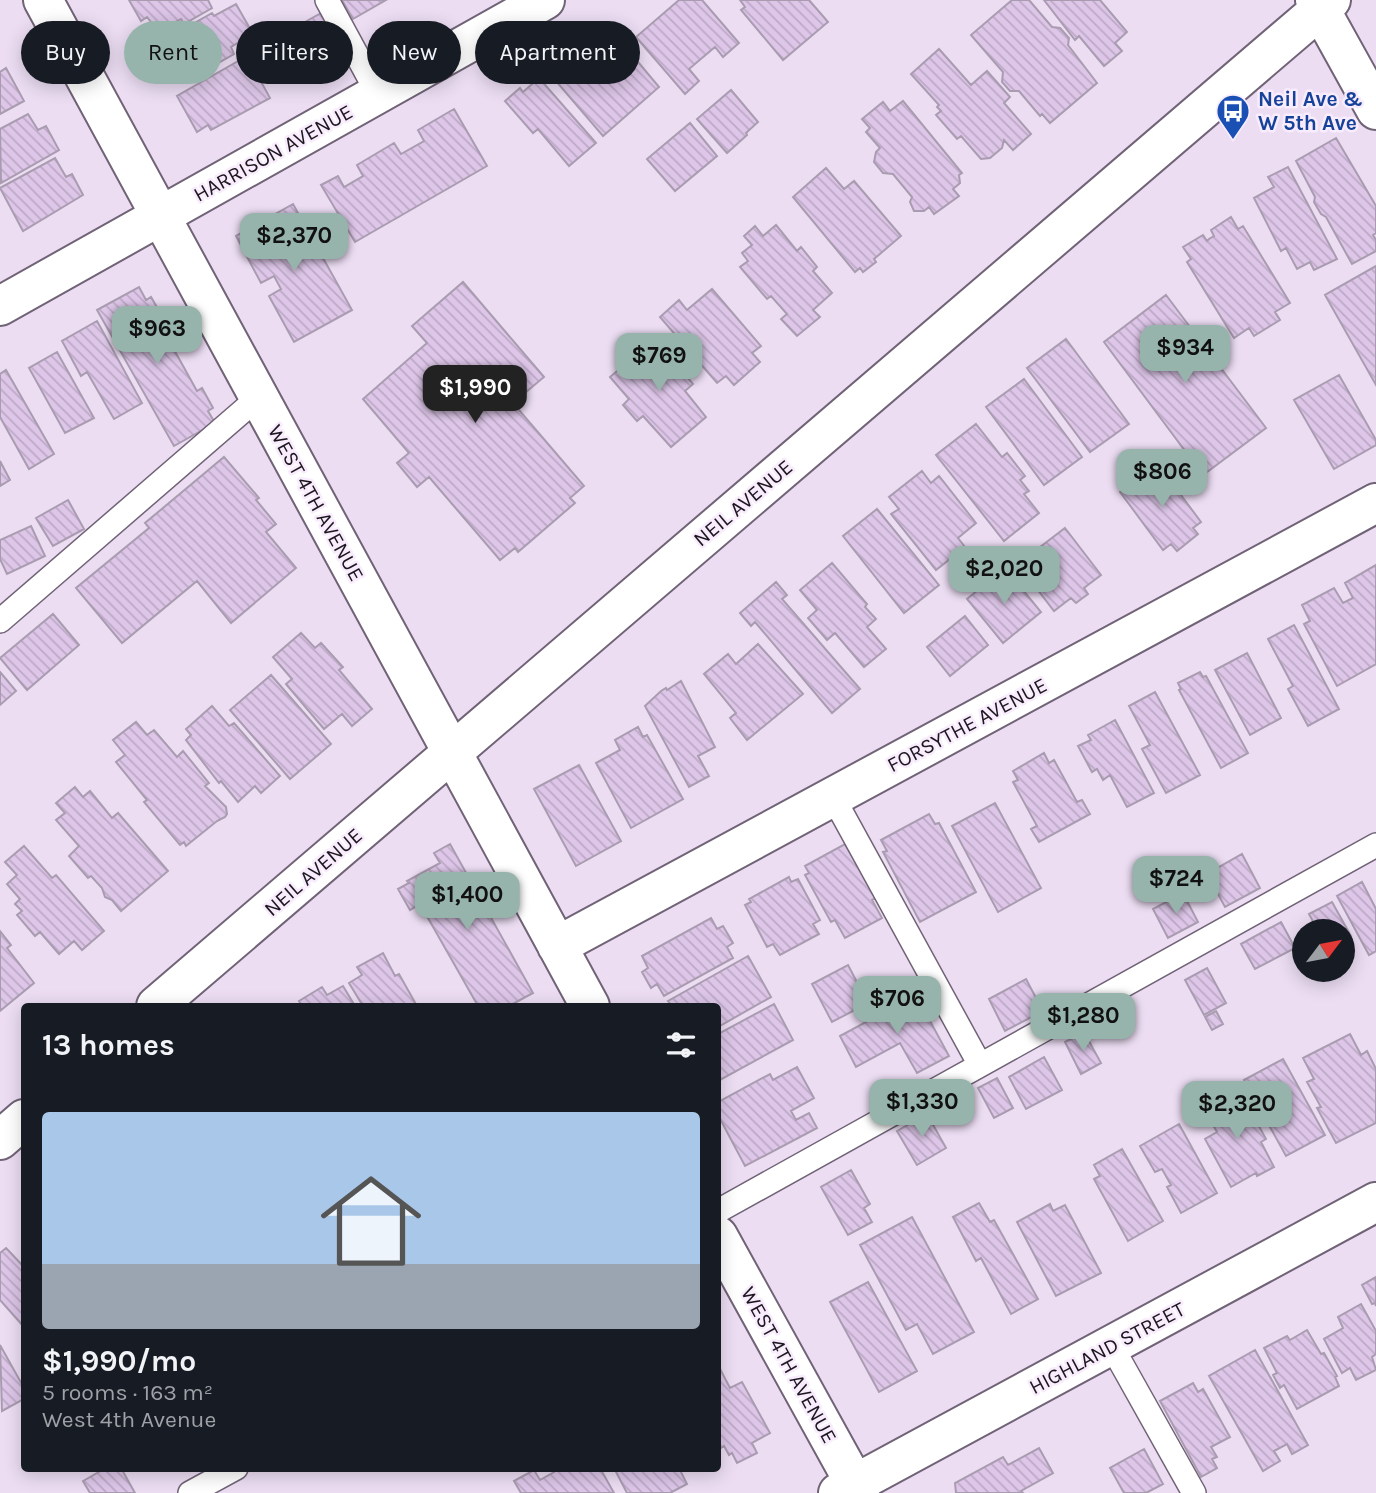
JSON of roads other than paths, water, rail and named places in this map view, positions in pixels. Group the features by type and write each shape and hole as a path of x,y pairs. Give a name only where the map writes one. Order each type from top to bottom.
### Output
{"street":[{"name":"WEST 4TH AVENUE","path":"43,0 586,1003"},
{"name":"HARRISON AVENUE","path":"0,306 545,0"},
{"path":"1322,3 1376,110"},
{"name":"NEIL AVENUE","path":"159,1003 1322,3"},
{"name":"FORSYTHE AVENUE","path":"557,946 1376,503"},
{"path":"0,1140 21,1122"},
{"name":"HIGHLAND STREET","path":"851,1490 1376,1202"},
{"name":"WEST 4TH AVENUE","path":"721,1243 851,1490"}],"lane":[{"path":"327,0 378,94"},
{"path":"0,621 259,397"},
{"path":"833,797 980,1065"},
{"path":"721,1209 1376,845"},
{"path":"1111,1345 1194,1493"},
{"path":"190,1493 229,1472"}],"place":[{"name":"Neil Ave & W 5th Ave","path":"1233,141"}]}
